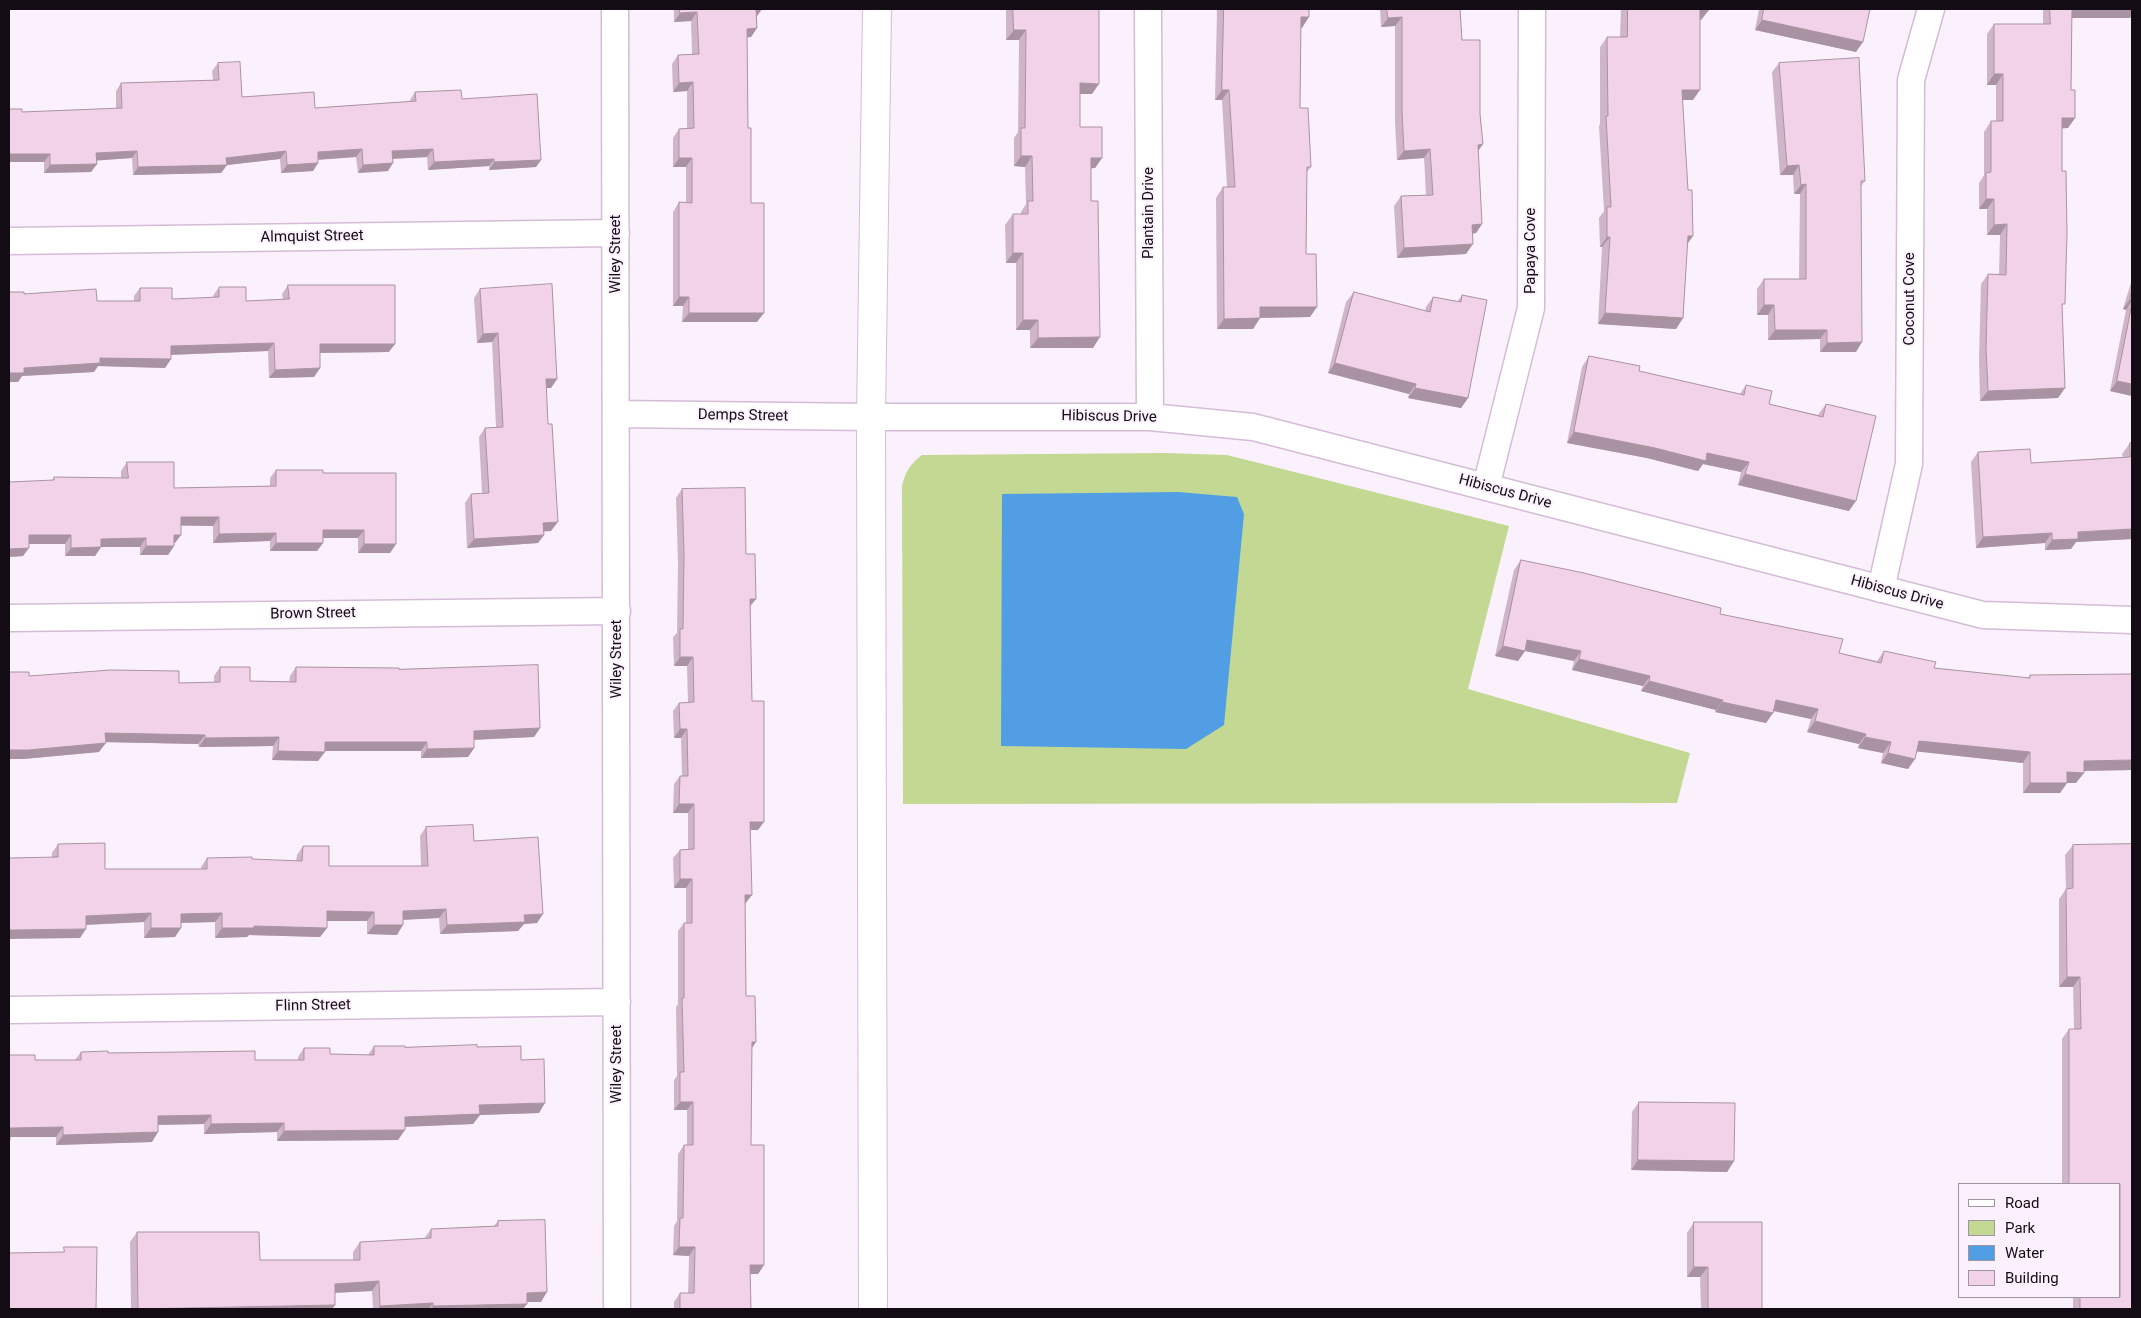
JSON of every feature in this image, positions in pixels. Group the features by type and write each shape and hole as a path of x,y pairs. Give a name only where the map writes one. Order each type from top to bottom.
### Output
{"main road":[{"path":"873,1309 871,417 877,9"}],"street":[{"name":"Wiley Street","path":"615,9 617,1309"},
{"name":"Plantain Drive","path":"1148,9 1150,416"},
{"name":"Papaya Cove","path":"1486,488 1530,308 1532,9"},
{"name":"Coconut Cove","path":"1881,589 1909,464 1911,80 1931,9"},
{"name":"Almquist Street","path":"9,242 616,233"},
{"name":"Demps Street","path":"616,414 871,417"},
{"name":"Hibiscus Drive","path":"871,417 1150,416 1253,427 1983,615 2132,620"},
{"name":"Brown Street","path":"9,618 617,610"},
{"name":"Flinn Street","path":"9,1010 617,1002"}],"green space":[{"path":"1166,453 1227,455 1509,526 1468,689 1690,753 1677,803 903,804 902,486 905,476 912,465 922,455"}],"water":[{"path":"1178,492 1237,497 1244,514 1224,725 1186,749 1001,746 1002,494"}],"building":[{"path":"680,9 756,9 757,28 747,29 748,128 751,128 751,203 764,203 764,313 689,313 689,297 679,297 679,202 692,203 692,158 679,158 679,129 694,128 693,82 679,83 678,55 699,54 697,12 680,13"},
{"path":"1013,9 1099,9 1099,84 1080,83 1080,127 1102,127 1102,158 1091,158 1091,201 1098,201 1100,337 1038,338 1038,320 1023,320 1023,253 1013,253 1013,214 1028,214 1028,201 1033,201 1032,156 1021,156 1021,128 1025,128 1026,30 1014,30"},
{"path":"1224,9 1309,9 1309,17 1301,17 1300,108 1308,108 1311,167 1307,167 1306,254 1316,254 1317,307 1260,307 1260,318 1224,319 1223,187 1235,187 1229,90 1222,90"},
{"path":"1387,9 1460,9 1462,40 1480,40 1480,114 1483,144 1478,145 1482,224 1472,225 1473,244 1404,248 1401,196 1433,195 1430,149 1404,151 1402,17 1388,18"},
{"path":"1628,9 1709,9 1700,10 1700,90 1682,90 1688,190 1692,190 1693,236 1688,236 1683,318 1605,313 1610,237 1607,237 1607,207 1611,207 1606,116 1608,116 1607,37 1627,37"},
{"path":"1764,9 1870,9 1863,42 1762,20"},
{"path":"2050,9 2072,9 2071,90 2075,90 2075,118 2062,118 2062,171 2066,171 2067,233 2065,304 2062,304 2065,388 1988,391 1986,348 1988,274 2006,275 2007,224 1994,225 1994,199 1986,199 1986,173 1991,172 1991,121 2003,121 2003,74 1994,74 1994,24 2050,24"},
{"path":"1859,58 1865,181 1861,181 1862,342 1827,343 1827,330 1775,330 1774,305 1764,305 1764,279 1806,279 1806,184 1801,185 1799,165 1787,166 1779,63"},
{"path":"240,62 242,97 314,92 315,108 416,101 415,92 461,90 462,99 537,94 541,160 494,162 494,159 434,162 433,149 392,151 393,163 363,165 362,149 318,152 318,163 287,165 286,151 226,158 227,165 138,167 137,151 96,153 97,164 50,165 50,154 9,154 9,109 22,109 22,112 122,108 121,83 219,80 218,63"},
{"path":"552,284 557,379 546,379 548,424 552,424 558,522 543,523 544,535 474,539 471,494 489,493 485,428 503,427 498,333 483,334 480,289"},
{"path":"288,285 395,285 395,344 320,344 320,368 275,370 274,343 171,346 171,359 100,358 100,363 24,368 24,373 9,373 9,292 24,292 24,294 96,289 97,301 140,301 140,288 172,288 172,299 219,297 219,287 246,287 246,301 289,299"},
{"path":"1354,292 1430,312 1433,297 1461,302 1462,295 1487,300 1468,398 1415,388 1416,384 1335,363"},
{"path":"2132,304 2132,384 2117,381"},
{"path":"1589,356 1640,366 1639,371 1744,395 1746,385 1772,391 1769,404 1823,417 1826,404 1876,416 1856,501 1745,474 1749,462 1707,453 1706,461 1655,448 1574,432"},
{"path":"2130,443 2132,443 2132,529 2078,532 2078,539 2052,540 2052,533 1983,537 1978,452 2030,449 2031,463 2130,457"},
{"path":"127,462 174,462 174,488 276,486 276,470 323,470 323,473 396,473 396,544 364,544 364,530 323,530 323,543 276,543 276,533 219,534 219,517 181,517 181,535 174,535 174,546 146,546 146,538 101,539 101,547 71,548 71,535 29,535 29,548 9,549 9,482 54,480 54,477 128,478"},
{"path":"745,488 746,554 755,554 756,599 750,599 752,701 764,701 764,822 750,822 752,895 745,895 746,996 755,996 756,1042 752,1042 751,1145 764,1145 764,1265 750,1265 751,1309 680,1309 680,1293 694,1293 695,1247 679,1247 680,1218 683,1218 684,1145 693,1145 693,1102 680,1102 680,1072 684,1072 682,998 684,998 684,923 692,923 692,879 680,879 680,850 694,849 694,804 679,804 680,776 688,776 687,729 680,729 679,703 694,702 693,657 680,657 680,629 683,629 684,554 682,489"},
{"path":"1521,560 1584,573 1721,608 1720,614 1843,639 1839,653 1881,663 1884,651 1936,662 1934,668 2030,678 2030,675 2132,674 2132,760 2084,761 2084,773 2067,772 2067,783 2030,783 2030,752 1919,741 1915,759 1888,753 1891,742 1865,737 1866,734 1815,721 1818,709 1776,700 1773,713 1722,702 1723,700 1649,681 1650,676 1579,659 1581,651 1527,640 1525,651 1503,646"},
{"path":"538,665 540,728 474,731 474,748 427,749 427,742 325,742 325,752 278,751 279,737 205,738 205,735 105,733 106,743 9,750 9,672 29,672 29,676 111,670 179,671 179,683 220,682 220,667 250,667 250,681 296,682 296,667 399,669"},
{"path":"473,825 474,841 538,837 543,914 524,915 525,922 447,925 446,909 403,911 403,925 374,925 374,912 327,911 327,928 254,926 254,928 222,928 222,913 181,914 181,928 151,928 151,913 86,916 86,929 9,930 9,858 58,857 58,844 105,843 105,869 207,869 207,858 252,857 252,859 302,861 303,846 329,846 329,866 428,866 426,827"},
{"path":"2132,844 2132,1309 2080,1309 2080,1298 2121,1298 2121,1183 2069,1183 2069,1029 2081,1029 2080,977 2067,977 2066,889 2073,888 2073,845"},
{"path":"477,1045 477,1047 521,1046 521,1060 544,1059 545,1103 479,1105 480,1114 405,1117 405,1130 284,1131 284,1123 211,1124 211,1115 158,1116 158,1132 63,1135 63,1127 10,1128 9,1140 9,1055 35,1055 35,1060 81,1060 81,1052 255,1051 255,1060 304,1060 304,1048 330,1048 330,1054 374,1055 374,1046"},
{"path":"1639,1102 1735,1103 1734,1161 1638,1160"},
{"path":"545,1220 547,1292 527,1293 527,1304 433,1306 433,1303 380,1306 379,1281 335,1284 335,1305 138,1309 137,1232 259,1232 260,1260 360,1260 360,1242 431,1238 431,1229 498,1226 498,1221"},
{"path":"1694,1222 1762,1222 1762,1309 1708,1309 1708,1267 1694,1267"},
{"path":"64,1247 97,1247 96,1309 9,1309 9,1253 64,1252"}]}
